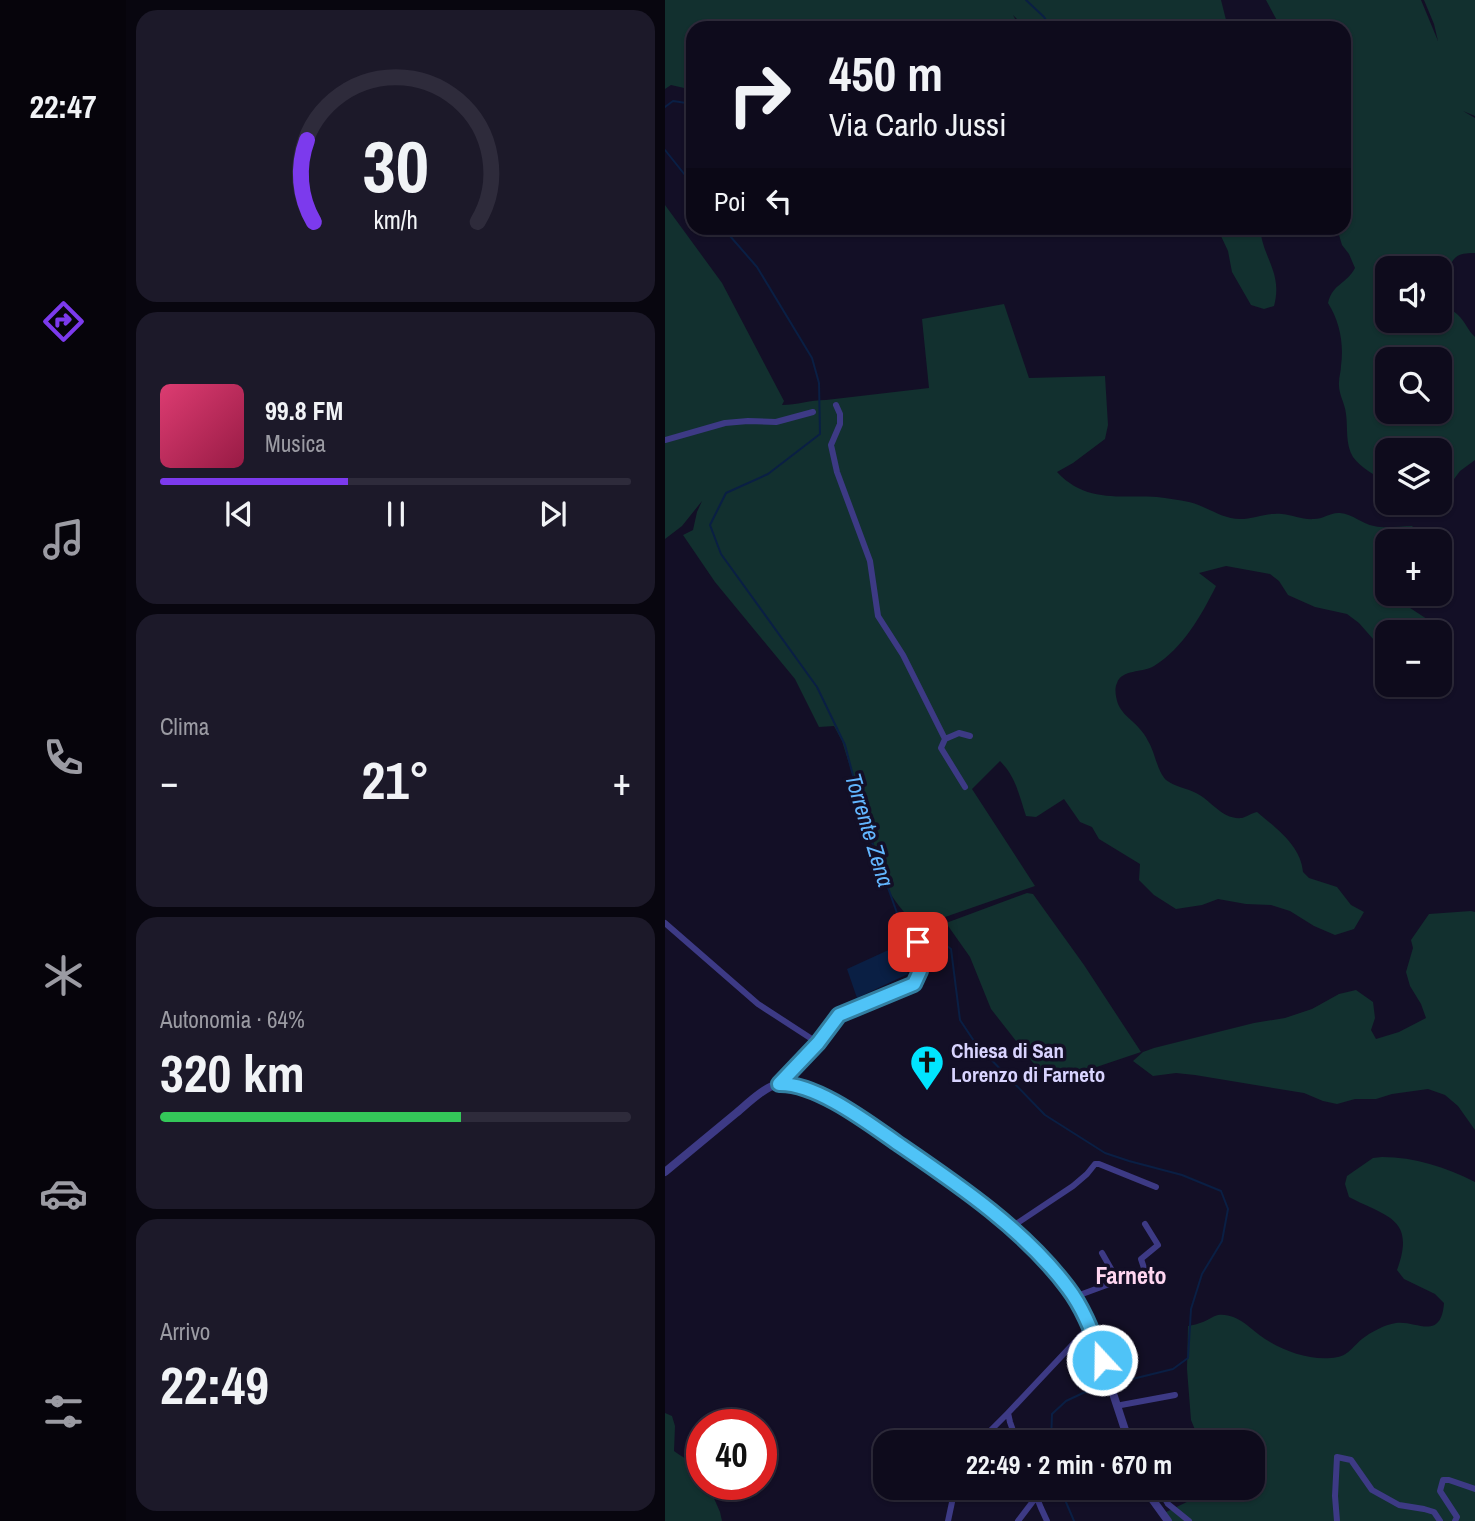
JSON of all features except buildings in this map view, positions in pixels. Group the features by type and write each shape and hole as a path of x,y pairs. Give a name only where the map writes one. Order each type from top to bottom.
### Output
{"street":[{"path":"836,405 840,424 831,445 837,472 870,561 878,616 903,655 945,739"},
{"path":"665,440 725,424 776,422 813,412"},
{"path":"965,787 941,748 945,739 959,733 971,736"},
{"path":"665,923 758,1004 818,1043"},
{"path":"779,1084 818,1043 839,1015 914,984 920,971 918,942"},
{"path":"665,1172 772,1086 791,1083 842,1106 971,1195 1041,1258 1080,1306 1096,1341 1126,1430"},
{"path":"1010,1228 1073,1185 1095,1164 1156,1187"},
{"path":"1074,1297 1145,1271 1141,1258 1158,1245 1146,1224"},
{"path":"1102,1253 1118,1281"},
{"path":"991,1430 1089,1327"},
{"path":"1118,1401 1175,1395"},
{"path":"1008,1413 1013,1430"},
{"path":"1337,1521 1337,1457 1351,1460 1372,1490 1399,1505 1434,1513 1440,1521"},
{"path":"1455,1521 1457,1517 1440,1490 1443,1480 1475,1489"},
{"path":"948,1521 952,1500"},
{"path":"1018,1521 1034,1500"},
{"path":"1039,1500 1047,1521"},
{"path":"1153,1500 1168,1521"},
{"path":"1166,1500 1189,1521"}],"green space":[{"path":"665,0 1221,0 1226,21 1019,21 1013,15 1016,21 686,21 686,88 671,85 665,89"},
{"path":"1266,0 1421,0 1438,41 1424,0 1475,0 1475,116 1463,111 1475,118 1475,253 1461,254 1452,262 1452,256 1375,256 1375,333 1452,333 1452,311 1475,337 1475,460 1460,471 1452,482 1452,438 1375,438 1375,475 1360,465 1350,452 1339,386 1341,341 1336,318 1328,303 1333,291 1355,268 1339,235 1351,235 1351,21 1277,21"},
{"path":"665,205 722,283 784,401 782,405 929,388 922,319 1004,304 1029,378 1105,376 1108,425 1105,439 1057,472 1080,489 1104,495 1185,501 1233,518 1277,514 1314,519 1340,513 1374,526 1412,526 1415,529 1375,529 1375,606 1407,606 1428,620 1375,620 1375,641 1347,614 1315,607 1288,595 1279,581 1270,574 1226,566 1199,573 1216,586 1197,620 1174,650 1154,666 1123,675 1116,688 1120,708 1145,736 1166,780 1196,793 1228,816 1242,818 1257,812 1293,846 1303,872 1309,878 1337,887 1351,905 1364,912 1354,929 1335,935 1290,911 1271,905 1218,899 1202,905 1176,909 1154,895 1139,880 1140,864 1099,839 1092,827 1080,822 1064,799 1036,817 1026,816 1013,780 1000,761 972,789 1035,886 945,917 923,929 908,916 888,890 842,741 834,726 819,727 795,679 715,582 683,535 693,530 702,501 682,526 665,539"},
{"path":"1261,235 1276,284 1274,306 1264,309 1251,305 1232,272 1228,251 1221,236"},
{"path":"1027,893 1033,894 1084,965 1141,1052 1049,1083 991,1009 970,957 946,923"},
{"path":"1475,912 1475,1130 1458,1106 1445,1095 1428,1089 1337,1104 1304,1093 1195,1075 1176,1073 1153,1076 1133,1061 1143,1052 1154,1048 1285,1018 1312,1009 1339,994 1356,990 1373,1002 1375,1018 1371,1030 1376,1039 1399,1032 1426,1018 1406,972 1413,948 1411,940 1429,914"},
{"path":"1373,1158 1406,1159 1430,1164 1475,1182 1475,1521 1171,1521 1164,1513 1191,1500 1265,1500 1265,1430 1195,1430 1191,1420 1187,1369 1188,1326 1218,1315 1232,1316 1280,1347 1297,1354 1322,1358 1345,1354 1366,1336 1387,1325 1404,1323 1433,1326 1442,1315 1444,1303 1435,1294 1404,1279 1397,1270 1402,1253 1403,1239 1400,1229 1386,1215 1349,1197 1345,1184 1347,1176"},
{"path":"665,1413 672,1416 675,1426 674,1451 686,1459 686,1500 715,1500 722,1521 665,1521"}],"water":[{"path":"895,947 908,974 857,998 847,969"}],"waterway":[{"name":"Torrente Zena","path":"1026,0 1047,21"},
{"name":"Torrente Zena","path":"665,107 673,101 686,103"},
{"name":"Torrente Zena","path":"665,150 686,176"},
{"name":"Torrente Zena","path":"729,235 757,267 812,358 819,383 820,434 768,474 726,493 710,525 721,554 817,687 845,745 866,825 898,916 920,925 951,949 960,1020 976,1044 1045,1115 1105,1153 1182,1175 1221,1191 1228,1209 1222,1241 1202,1274 1191,1309 1188,1358 1173,1369 1112,1384"},
{"name":"Torrente Zena","path":"1051,1430 1052,1414 1066,1401 1106,1386"},
{"name":"Torrente Zena","path":"1065,1500 1074,1521"}],"place":[{"name":"Chiesa di San Lorenzo di Farneto","path":"927,1092"}],"district":[{"name":"Farneto","path":"1131,1275"}],"route":[{"path":"918,942 920,971 914,984 839,1015 818,1043 779,1084 791,1083 806,1088 842,1106 971,1195 1041,1258 1067,1287 1080,1306 1102,1360"}]}
